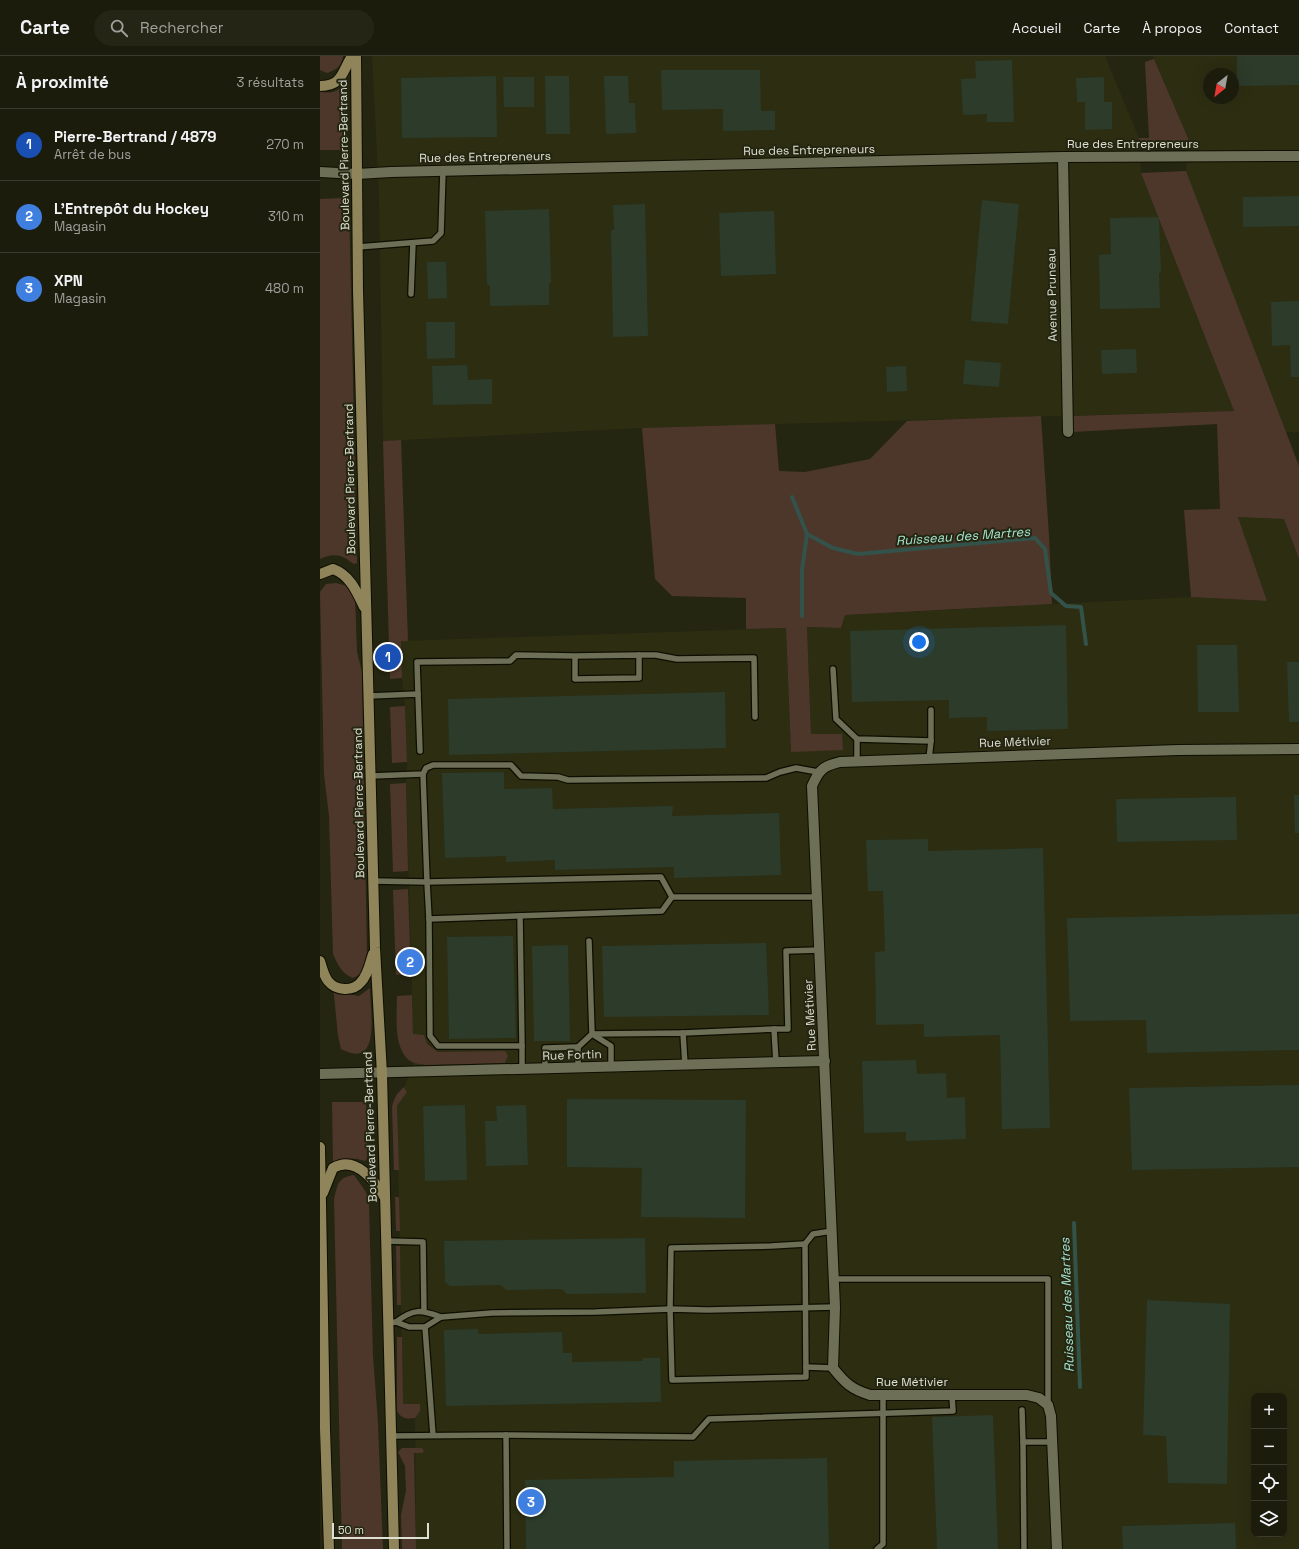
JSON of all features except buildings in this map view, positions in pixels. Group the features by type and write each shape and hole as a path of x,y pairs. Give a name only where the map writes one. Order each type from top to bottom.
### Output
{"main road":[{"path":"320,86 328,85 340,79 352,56"},
{"name":"Boulevard Pierre-Bertrand","path":"356,56 358,290 366,610 375,948 382,1074 386,1241 392,1322 391,1436 394,1549"},
{"path":"320,574 333,569 345,576 354,587 366,610"},
{"path":"320,961 329,982 340,988 347,989 361,982 366,974 375,948"},
{"path":"320,1148 323,1445 329,1549"},
{"path":"321,1197 333,1168 336,1166 349,1165 359,1168 367,1174 378,1186 385,1198"}],"street":[{"name":"Rue des Entrepreneurs","path":"320,172 357,174 1063,157 1299,156"},
{"name":"Avenue Pruneau","path":"1063,157 1068,432"},
{"name":"Rue Métivier","path":"1048,1405 1039,1398 1027,1395 870,1395 856,1391 845,1383 833,1368 835,1307 834,1279 812,786 818,772 828,765 840,762 1178,750 1299,749"},
{"name":"Rue Fortin","path":"320,1074 382,1074 825,1061"},
{"path":"1048,1405 1052,1442 1057,1549"}],"lane":[{"path":"358,247 433,241 441,233 443,171"},
{"path":"411,294 413,243"},
{"path":"420,751 417,662 510,661 516,655 656,655 677,659 754,658 755,717"},
{"path":"575,656 576,679 639,678 639,655"},
{"path":"833,669 836,719 857,740 931,741"},
{"path":"369,696 418,694"},
{"path":"929,759 931,741 931,710"},
{"path":"857,740 857,761"},
{"path":"522,1046 438,1046 430,1036 429,919 423,774 426,768 433,765 511,765 521,776 558,777 568,780 766,778 780,772 796,768 818,772"},
{"path":"371,776 423,774"},
{"path":"373,881 427,882 661,877 672,897"},
{"path":"672,897 818,897"},
{"path":"429,919 662,911 672,897"},
{"path":"520,916 522,1070"},
{"path":"589,941 592,1034"},
{"path":"545,1069 545,1048 578,1047 592,1034 683,1033 788,1029 786,951 820,950"},
{"path":"774,1029 776,1062"},
{"path":"683,1033 685,1065"},
{"path":"592,1034 611,1046 611,1067"},
{"path":"578,1047 578,1068"},
{"path":"805,1244 671,1248 670,1309 672,1380 806,1377 805,1244 813,1234 832,1231"},
{"path":"386,1241 423,1242 424,1311"},
{"path":"834,1279 1048,1279 1048,1405"},
{"path":"392,1322 408,1313 424,1311 440,1317 492,1313 835,1307"},
{"path":"392,1322 409,1327 425,1327 440,1317"},
{"path":"425,1327 433,1436"},
{"path":"806,1367 833,1368"},
{"path":"877,1549 883,1544 883,1395"},
{"path":"391,1436 506,1435 693,1437 710,1419 953,1411 952,1395"},
{"path":"1022,1410 1024,1549"},
{"path":"506,1435 507,1549"},
{"path":"1023,1442 1052,1442"}],"shaded area":[{"path":"320,56 343,56 338,67 327,73 320,70"},
{"path":"372,56 1105,56 1139,138 1141,173 1234,411 642,428 383,441 379,192"},
{"path":"1153,56 1299,56 1299,432 1285,432 1186,171 1188,138"},
{"path":"1154,59 1188,138 1188,147 1140,147 1139,138 1149,138 1145,62"},
{"path":"345,85 346,150 320,150 320,91 327,93 334,92"},
{"path":"1186,171 1299,466 1299,559 1284,519 1238,517 1267,601 1191,597 1184,510 1220,509 1217,424 1072,432 1071,416 1234,411 1141,173"},
{"path":"320,199 349,199 357,563 354,564 346,558 334,555 320,559"},
{"path":"1041,416 1052,604 845,615 841,628 807,627 811,734 842,734 843,750 791,752 786,628 746,629 746,598 672,596 655,579 642,428 775,424 779,471 805,472 870,459 907,421"},
{"path":"401,440 408,641 401,641 402,678 390,679 383,441"},
{"path":"1238,517 1284,519 1299,559 1299,1549 416,1549 415,1404 403,1405 397,1106 407,1092 404,1087 414,1063 406,784 407,762 401,641 786,628 791,752 811,735 807,627 841,628 845,615 1191,597 1267,601"},
{"path":"336,583 347,586 355,596 357,652 362,672 367,955 364,969 360,974 353,978 343,971 338,965 333,954 329,816 324,774 320,592 326,584"},
{"path":"405,706 407,762 392,763 390,707"},
{"path":"406,783 408,871 393,872 390,784"},
{"path":"408,889 411,974 396,975 393,890"},
{"path":"333,985 347,994 359,996 370,988 372,1023 371,1035 368,1045 363,1052 354,1054 341,1049 338,1036"},
{"path":"412,995 413,1034 424,1035 427,1044 438,1052 505,1051 508,1056 505,1063 426,1065 414,1063 407,1058 402,1051 397,1033 397,996"},
{"path":"404,1087 407,1092 397,1106 399,1170 394,1170 392,1107 399,1091"},
{"path":"332,1102 366,1102 367,1158 365,1161 349,1158 333,1162"},
{"path":"354,1175 366,1192 369,1205 373,1356 378,1423 383,1549 342,1549 334,1199 339,1182 348,1176"},
{"path":"395,1197 399,1197 400,1231 396,1231"},
{"path":"396,1246 400,1246 401,1305 397,1305"},
{"path":"397,1337 402,1337 403,1404 420,1404 420,1411 415,1418 404,1418 397,1411"},
{"path":"402,1448 422,1448 424,1451 422,1453 414,1453 416,1549 402,1549 401,1515 406,1491 405,1466 398,1452"}],"waterway":[{"name":"Ruisseau des Martres","path":"792,497 807,534 833,548 858,554 1035,538 1045,549 1051,593 1066,606 1081,607 1086,644"},
{"path":"802,616 802,570 807,534"},
{"name":"Ruisseau des Martres","path":"1074,1223 1080,1387"}],"place":[{"name":"Pierre-Bertrand / 4879","path":"388,657"},
{"name":"L'Entrepôt du Hockey","path":"410,962"},
{"name":"XPN","path":"531,1502"}]}
